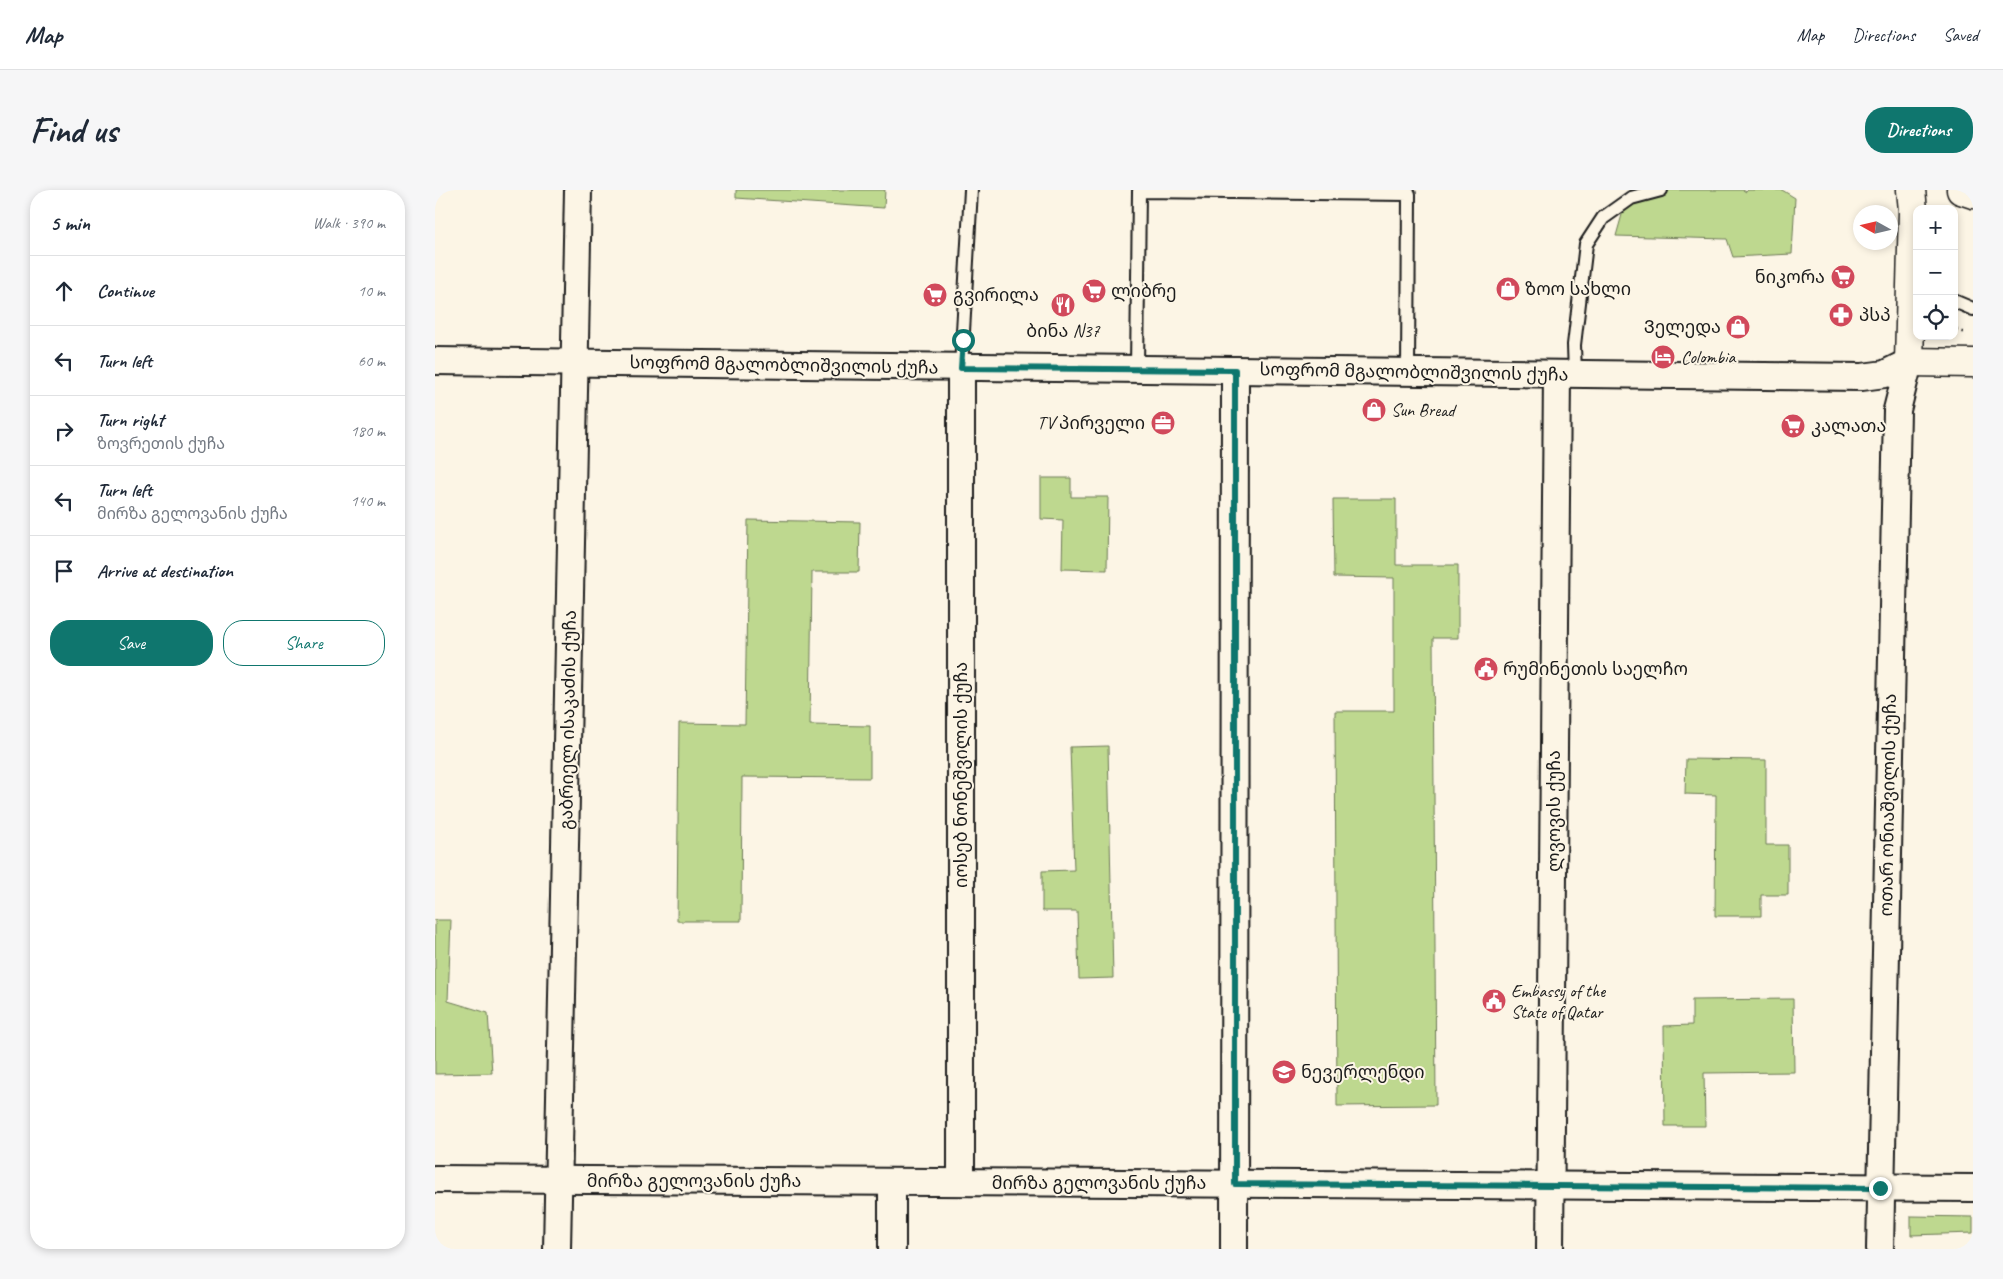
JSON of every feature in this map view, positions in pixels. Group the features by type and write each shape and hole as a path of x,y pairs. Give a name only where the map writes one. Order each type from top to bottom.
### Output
{"main road":[{"path":"1961,190 1973,194"},
{"path":"1917,203 1909,362 1973,363"}],"street":[{"name":"გაბრიელ ისაკაძის ქუჩა","path":"557,1249 578,190"},
{"name":"სოფრომ მგალობლიშვილის ქუჩა","path":"435,361 1862,377 1885,374 1909,362"},
{"name":"ოთარ ონიაშვილის ქუჩა","path":"1880,1249 1897,410 1909,362"},
{"name":"იოსებ ნონეშვილის ქუჩა","path":"961,368 961,1182"},
{"path":"1234,1249 1235,370"},
{"name":"ლვოვის ქუჩა","path":"1550,1249 1566,374"},
{"name":"მირზა გელოვანის ქუჩა","path":"435,1179 1973,1188"},
{"path":"892,1182 892,1249"}],"lane":[{"path":"961,368 971,190"},
{"path":"1566,374 1574,345 1586,244 1603,218 1631,198 1661,190"},
{"path":"1137,369 1139,191 1409,194 1408,372"},
{"path":"1958,302 1973,308"}],"green space":[{"path":"736,190 885,190 884,208 736,198"},
{"path":"1629,190 1743,190 1746,192 1748,190 1782,190 1795,198 1792,254 1733,257 1727,239 1616,236"},
{"path":"1041,478 1071,478 1071,497 1108,497 1107,570 1062,569 1063,520 1041,519"},
{"path":"1333,499 1396,499 1396,565 1458,565 1458,638 1433,638 1436,1105 1337,1106 1335,711 1394,711 1394,578 1334,577"},
{"path":"748,520 860,522 859,572 812,572 810,725 870,726 870,778 742,777 741,921 677,921 679,723 745,724"},
{"path":"1108,746 1113,978 1079,979 1077,911 1042,911 1042,871 1074,870 1070,747"},
{"path":"1686,759 1766,760 1766,845 1788,845 1788,895 1761,895 1761,916 1715,916 1716,795 1685,794"},
{"path":"435,920 451,920 448,1001 488,1013 492,1073 435,1074"},
{"path":"1793,999 1794,1072 1704,1073 1705,1126 1665,1126 1664,1026 1692,1025 1692,1000"},
{"path":"1911,1216 1973,1217 1973,1233 1911,1235"}],"place":[{"name":"ნიკორა","path":"1843,277"},
{"name":"ზოო სახლი","path":"1508,289"},
{"name":"ლიბრე","path":"1094,291"},
{"name":"გვირილა","path":"935,295"},
{"name":"ბინა N37","path":"1063,305"},
{"name":"პსპ","path":"1841,315"},
{"name":"Ველედა","path":"1738,327"},
{"name":"Colombia","path":"1663,357"},
{"name":"Sun Bread","path":"1374,410"},
{"name":"TV პირველი","path":"1163,423"},
{"name":"კალათა","path":"1793,426"},
{"name":"რუმინეთის საელჩო","path":"1486,669"},
{"name":"Embassy of the State of Qatar","path":"1494,1001"},
{"name":"ნევერლენდი","path":"1284,1072"}],"route":[{"path":"963,340 961,368 1235,370 1235,1184 1880,1188"}]}
